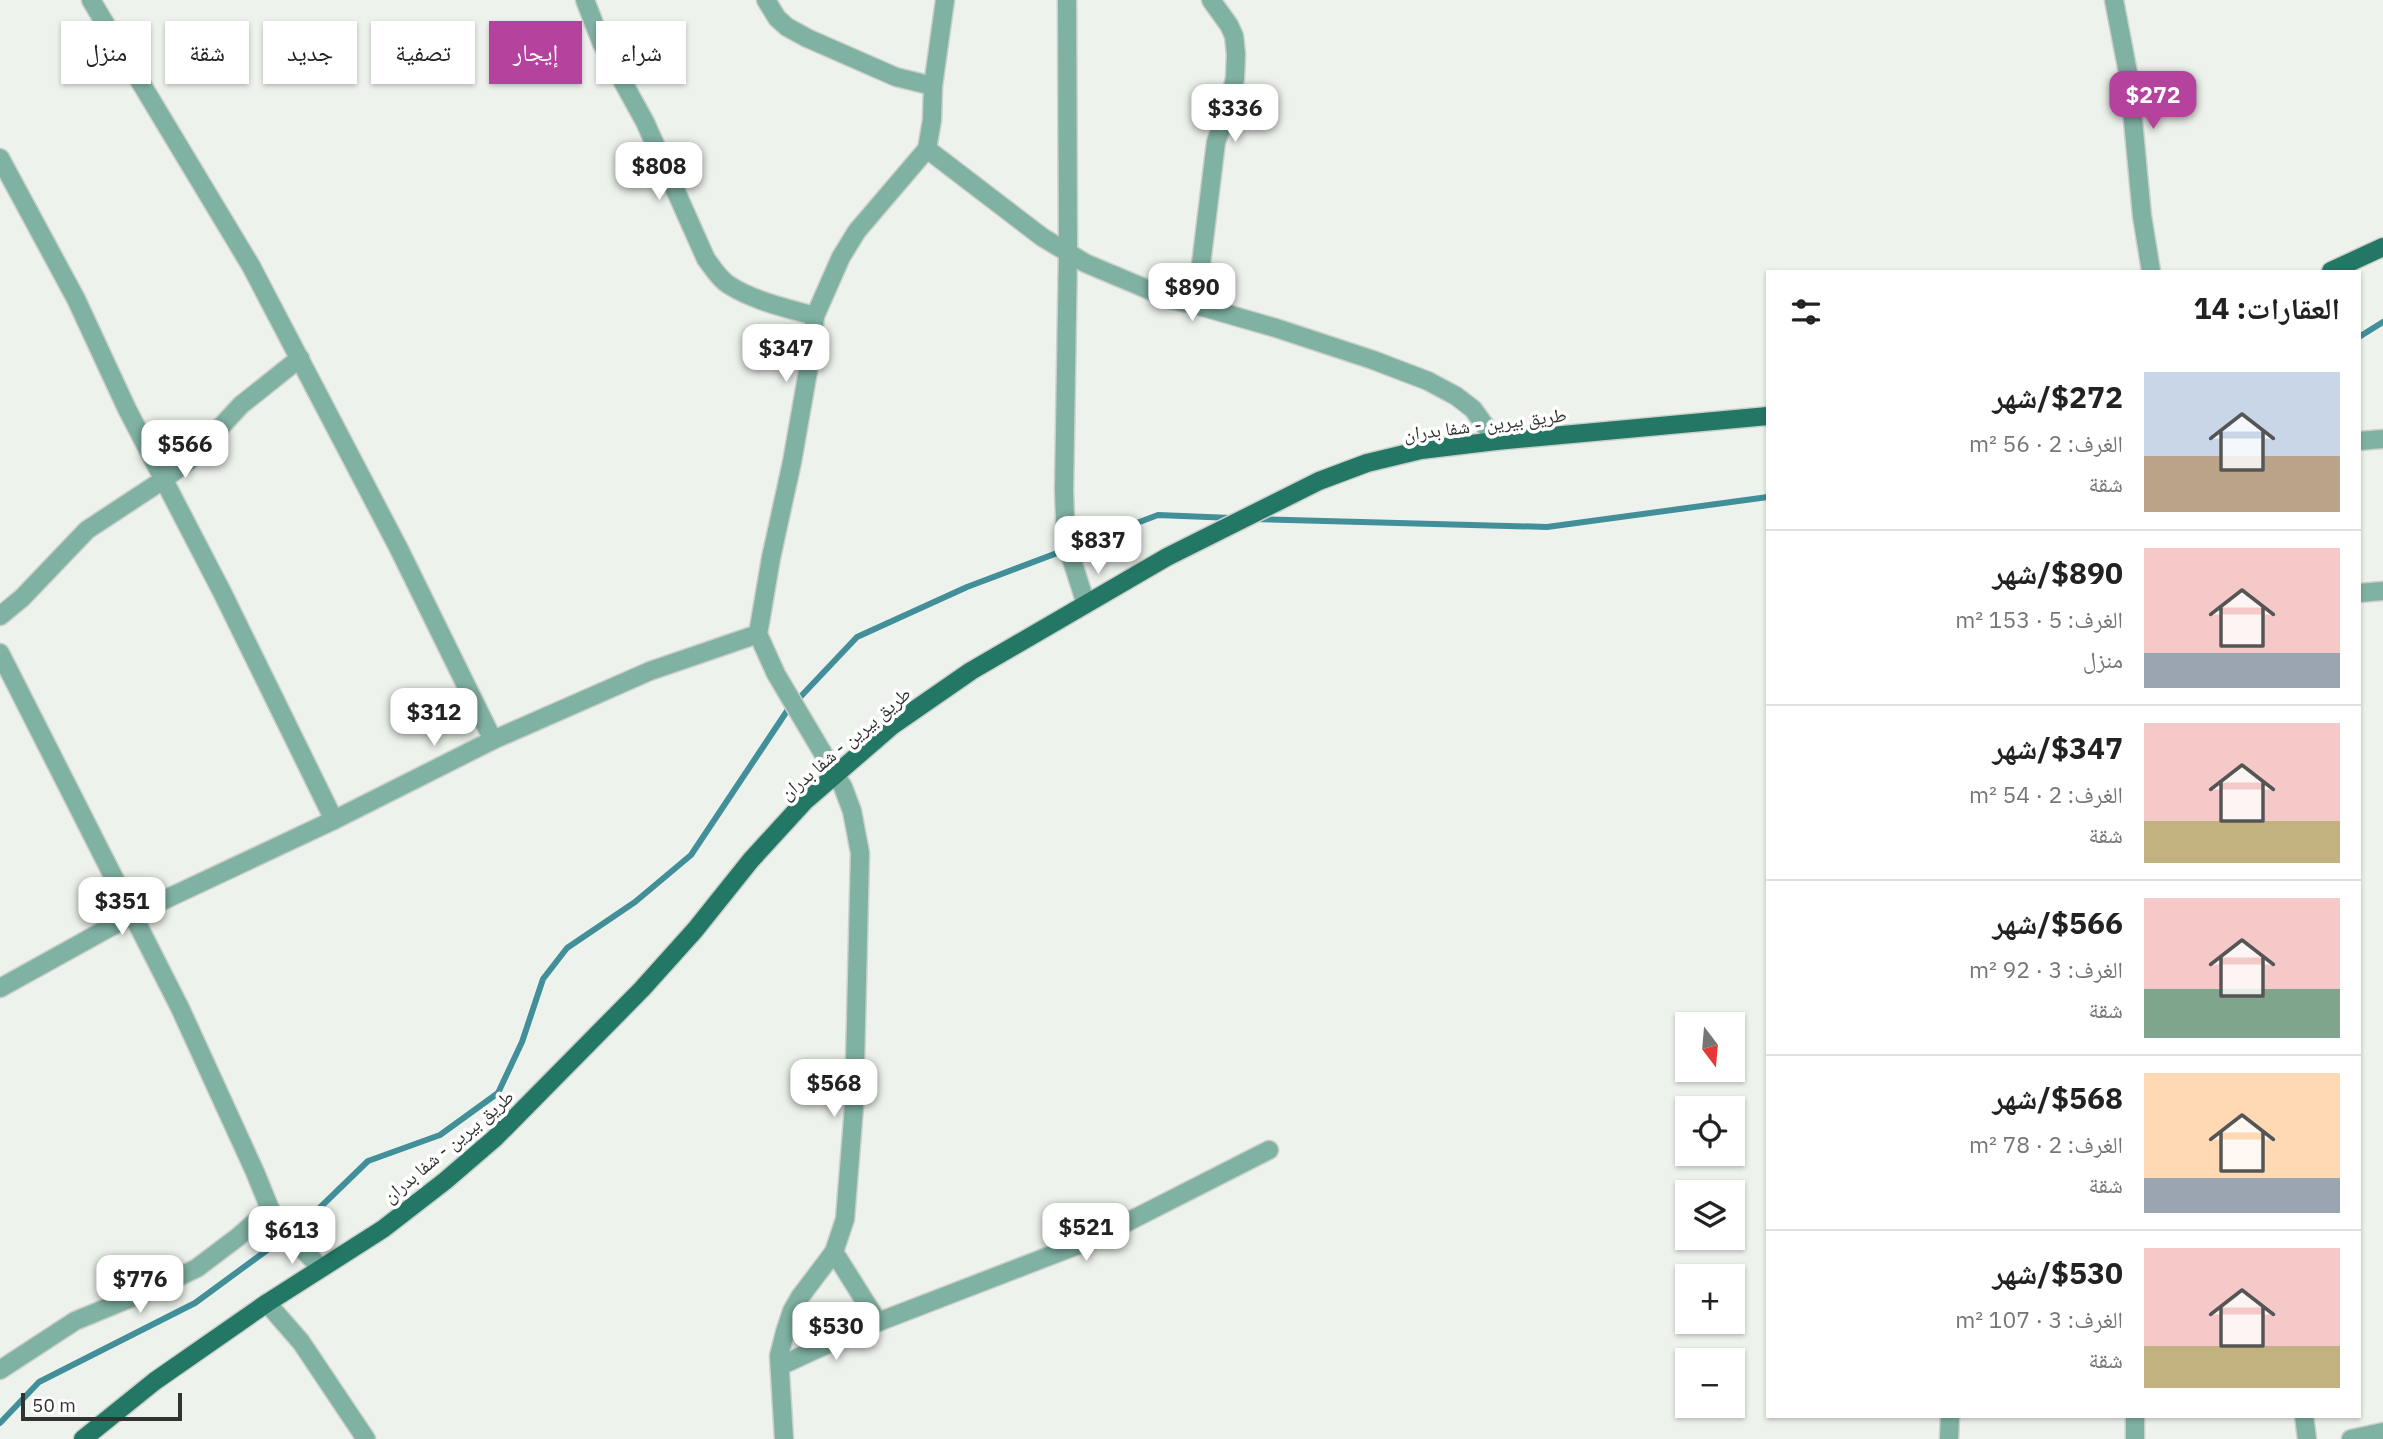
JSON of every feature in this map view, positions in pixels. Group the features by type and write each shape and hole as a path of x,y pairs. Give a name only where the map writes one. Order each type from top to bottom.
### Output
{"main road":[{"path":"2334,270 2383,247"},
{"name":"طريق بيرين - شفا بدران","path":"83,1439 155,1381 267,1303 383,1229 445,1181 532,1102 642,989 695,930 766,842 805,801 894,725 937,693 1167,557 1319,481 1367,463 1421,450 1496,441 1766,416"}],"street":[{"path":"91,0 251,266 399,549 493,740"},
{"path":"585,0 602,44 645,122 706,259 728,285 778,306 815,316"},
{"path":"766,0 777,18 807,38 896,77 933,86"},
{"path":"784,1439 779,1356 792,1311 834,1252 845,1219 855,1080 857,957 861,905 858,842 852,811 843,788 776,674 758,634 797,436 815,316 841,257 856,231 926,149 932,120 933,86 945,0"},
{"path":"1067,0 1066,541 1086,604"},
{"path":"1196,305 1216,142 1229,106 1235,78 1234,36 1211,0"},
{"path":"2114,0 2129,78 2142,216 2151,270"},
{"path":"926,149 1042,237 1085,263 1173,300 1300,336 1428,381 1473,409 1496,441"},
{"path":"0,158 6,184 76,299 163,480 334,820"},
{"path":"0,616 87,530 192,458 242,405 300,358"},
{"path":"2361,441 2383,439"},
{"path":"2361,593 2383,591"},
{"path":"0,988 132,915 334,820 493,740 650,671 758,634"},
{"path":"0,653 180,1008 270,1209 285,1231 321,1268"},
{"path":"780,1366 878,1322 1097,1238 1269,1150"},
{"path":"0,1370 75,1321 197,1268 270,1209"},
{"path":"834,1252 878,1322"},
{"path":"267,1303 300,1342 366,1439"},
{"path":"1949,1439 1950,1418"},
{"path":"2135,1418 2135,1439"},
{"path":"2304,1418 2307,1439"},
{"path":"2351,1439 2383,1432"}],"waterway":[{"path":"2361,336 2383,322"},
{"path":"1254,519 1547,527 1766,497"},
{"path":"0,1423 39,1382 195,1303 304,1223 368,1161 440,1135 498,1093 522,1042 543,979 567,948 635,902 691,855 787,711 857,637 967,587 1158,515 1232,518"}]}
